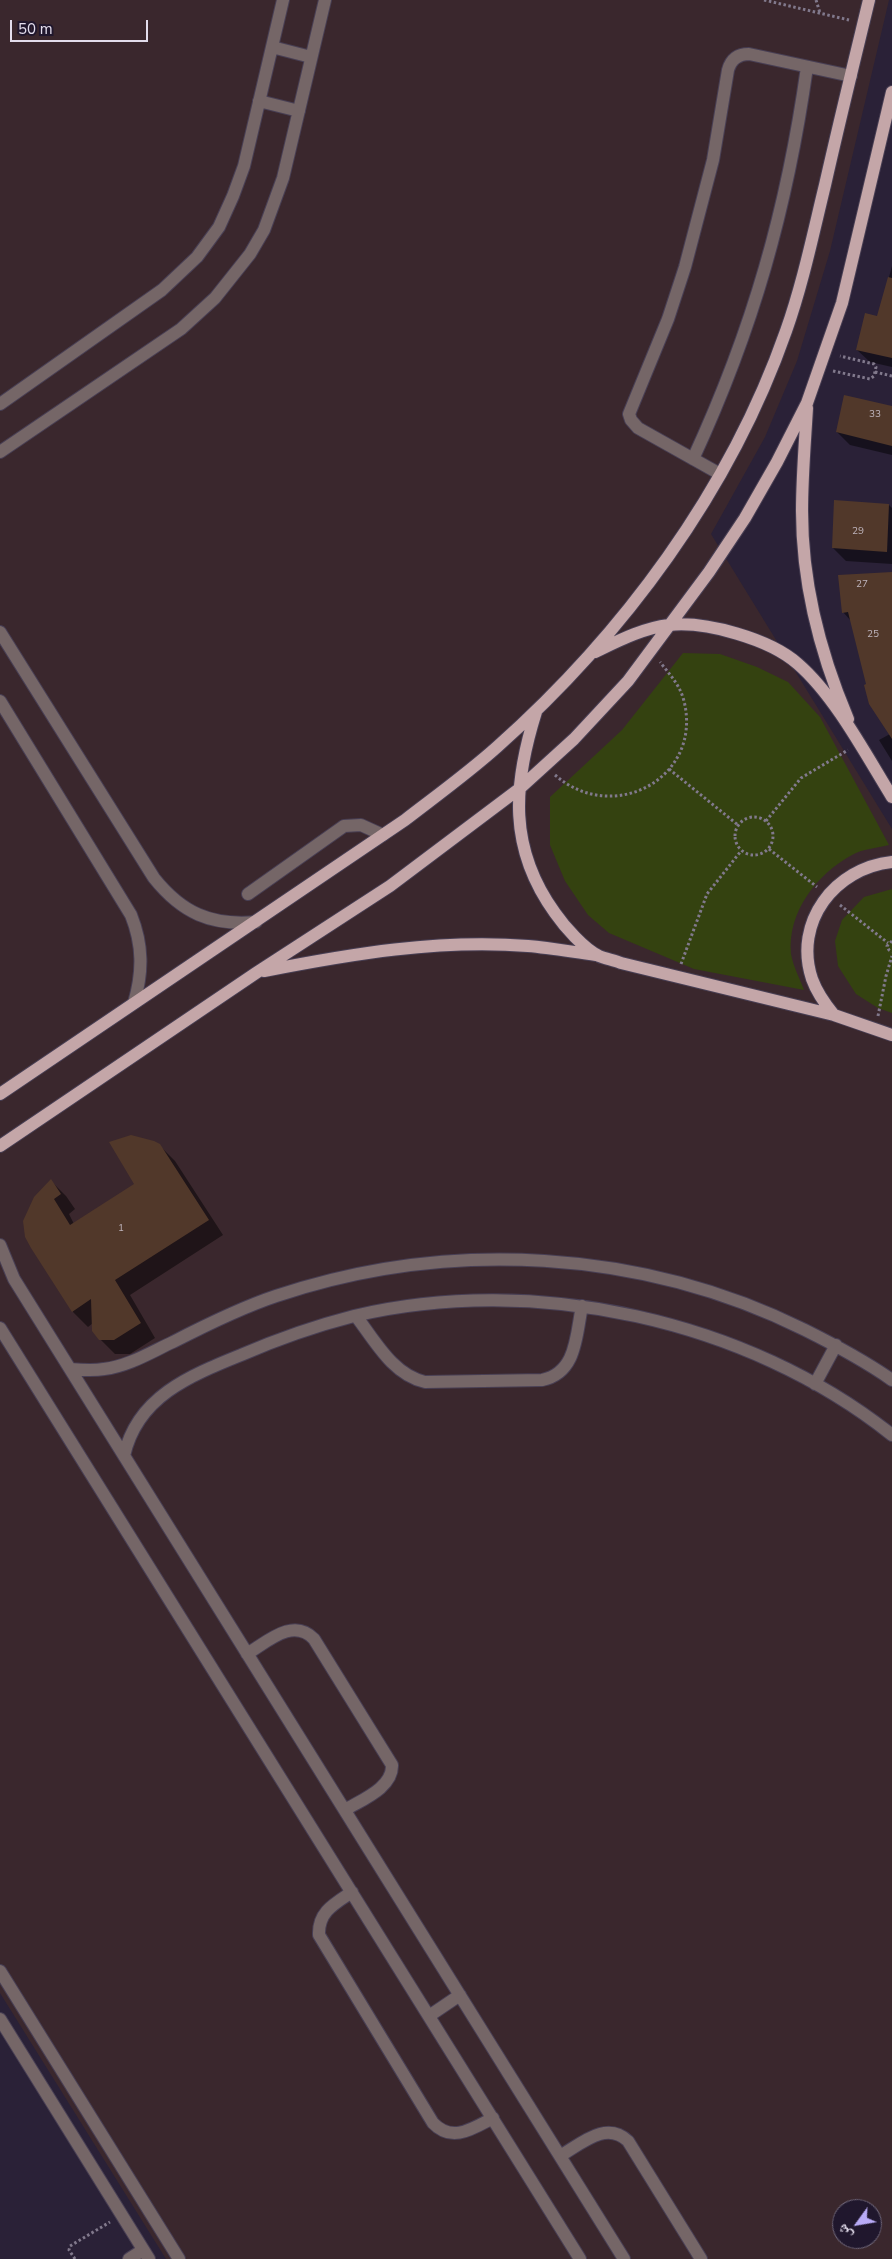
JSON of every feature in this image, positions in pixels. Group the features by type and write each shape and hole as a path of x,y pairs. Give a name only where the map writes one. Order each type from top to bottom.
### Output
{"main road":[{"path":"0,1094 383,835 466,772 537,710 592,654 672,551 720,474 748,423 768,378 801,285 868,0"},
{"path":"0,1146 256,973 390,886 519,789 601,711 652,650 745,518 778,462 807,403 842,303 892,92"},
{"path":"807,403 802,512 804,554 810,596 822,645 859,744"},
{"path":"592,654 639,632 670,625 709,628 744,635 776,649 797,663 814,681 859,744 892,797"},
{"path":"537,710 528,741 519,789 522,843 530,870 542,895 577,938 597,955"},
{"path":"834,1015 820,998 812,978 808,956 809,935 816,914 827,895 842,881 859,870 878,863 892,862"},
{"path":"256,973 336,957 432,945 529,946 597,955 834,1015 892,1035"}],"street":[{"path":"0,404 162,290 197,257 219,227 244,166 283,0"},
{"path":"0,452 163,343 215,298 244,262 264,230 284,178 325,0"},
{"path":"272,47 312,57"},
{"path":"720,474 638,428 631,420 629,414 664,328 685,266 713,160 728,70 733,60 743,54 851,76"},
{"path":"693,459 720,401 760,290 789,176 807,67"},
{"path":"259,101 299,110"},
{"path":"0,632 164,891 177,903 206,918 223,922 256,922"},
{"path":"0,701 131,915 138,932 142,968 134,1003"},
{"path":"248,894 344,826 361,825 383,835"},
{"path":"0,1245 14,1280 624,2259"},
{"path":"70,1369 105,1369 122,1365 217,1320 276,1296 338,1278 401,1266 465,1259 538,1260 593,1265 656,1276 719,1294 779,1317 836,1346 892,1380"},
{"path":"124,1456 127,1441 143,1413 167,1391 228,1360 290,1334 356,1316 430,1303 506,1300 582,1306 663,1322 741,1348 815,1384 892,1435"},
{"path":"356,1316 391,1362 416,1380 426,1382 542,1380 552,1378 567,1366 571,1357 582,1306"},
{"path":"0,1328 580,2259"},
{"path":"815,1384 836,1346"},
{"path":"247,1654 288,1630 295,1629 309,1633 324,1655 392,1765 392,1772 387,1783 345,1810"},
{"path":"352,1892 326,1909 319,1926 319,1935 433,2122 439,2129 455,2134 464,2133 493,2118"},
{"path":"0,1971 5,1990 179,2259"},
{"path":"429,2016 460,1995"},
{"path":"0,2019 146,2255 129,2259"},
{"path":"560,2156 601,2132 616,2132 623,2136 628,2141 701,2259"}],"path":[{"path":"764,0 863,24"},
{"path":"816,0 820,13"},
{"path":"820,369 873,378 874,364 826,352"},
{"path":"874,372 892,376"},
{"path":"545,766 560,779 582,792 610,797 637,792 650,786 669,769 683,743 686,714 679,687 652,650"},
{"path":"766,820 801,778 859,744"},
{"path":"669,769 738,825"},
{"path":"752,817 766,820 772,826 774,834 773,842 769,849 756,856 741,851 735,838 738,825 752,817"},
{"path":"769,849 890,942 887,948 892,952"},
{"path":"676,976 707,894 741,851"},
{"path":"876,1028 883,989 892,956"},
{"path":"75,2259 69,2250 70,2246 122,2215"}],"shaded area":[{"path":"0,0 889,0 830,251 797,361 765,437 711,534 892,829 892,2259 166,2259 0,1993"}],"green space":[{"path":"683,653 720,654 757,667 788,682 820,717 889,845 856,853 839,863 816,884 799,909 791,938 791,954 804,990 694,969 609,933 588,915 565,881 550,845 550,797 622,730"},
{"path":"892,889 892,1013 878,1008 856,994 838,966 835,941 842,920 864,897"}],"building":[{"path":"888,277 892,278 892,358 856,350 865,313 877,316"},
{"path":"844,395 892,406 892,446 836,432"},
{"path":"834,500 889,504 887,552 832,548"},
{"path":"892,572 892,739 869,704 864,685 866,684 848,612 842,613 838,575"},
{"path":"131,1135 160,1144 209,1220 115,1280 141,1323 114,1340 99,1340 92,1331 91,1299 72,1312 25,1237 23,1221 34,1197 51,1179 61,1194 54,1199 70,1225 134,1184 109,1142"}]}
